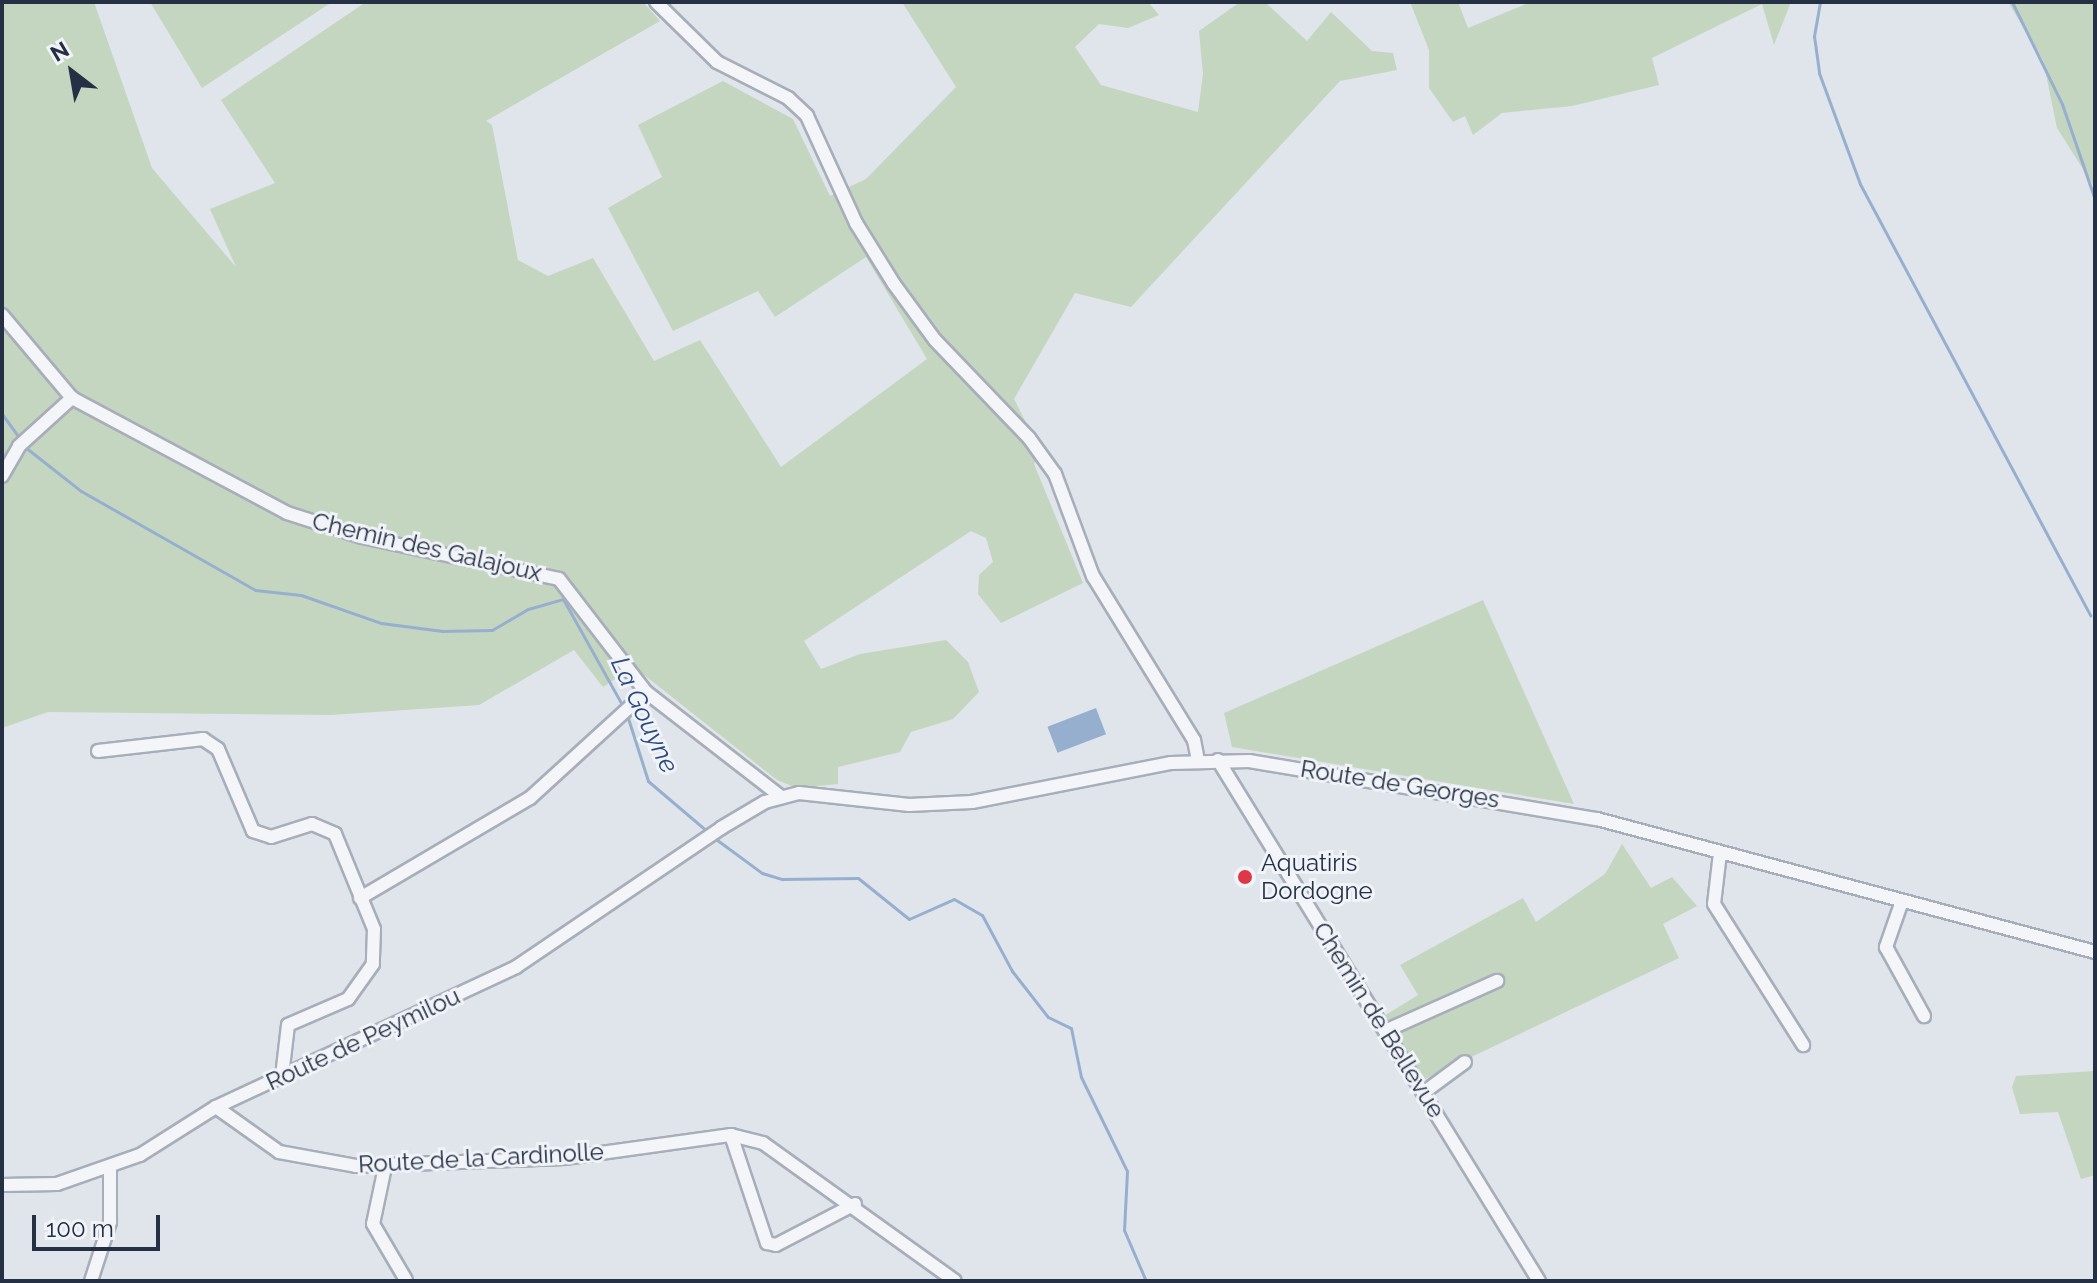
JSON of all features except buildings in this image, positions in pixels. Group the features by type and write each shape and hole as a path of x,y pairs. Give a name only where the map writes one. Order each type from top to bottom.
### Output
{"street":[{"path":"656,2 717,62 788,98 807,116 860,231 887,274 935,340 1020,428 1055,474 1100,590 1194,740 1198,760"},
{"name":"Chemin des Galajoux","path":"2,315 72,398 287,513 362,537 559,579 646,692 780,796"},
{"path":"2,476 22,443 72,398"},
{"path":"360,898 530,798 646,692"},
{"path":"98,751 173,740 212,743 253,831 271,837 303,825 328,829 374,929 373,964 348,999 288,1025 282,1076"},
{"name":"Route de Georges","path":"703,839 780,796 845,795 909,805 972,802 1198,760 1218,760 1521,803 2095,952"},
{"name":"Chemin de Bellevue","path":"1218,760 1539,1281"},
{"name":"Route de Peymilou","path":"2,1185 57,1184 110,1170 216,1107 516,967 703,839"},
{"path":"1720,853 1714,904 1803,1045"},
{"path":"1902,901 1886,947 1924,1016"},
{"path":"1385,1031 1497,981"},
{"path":"1423,1093 1465,1062"},
{"name":"Route de la Cardinolle","path":"216,1107 279,1152 385,1167 565,1158 731,1135 763,1143 855,1204 955,1281"},
{"path":"731,1135 767,1243 776,1245 855,1204"},
{"path":"385,1167 373,1224 406,1280"},
{"path":"91,1281 110,1222 110,1170"}],"green space":[{"path":"2,2 94,2 152,168 236,267 210,209 275,183 221,100 366,2 643,2 660,21 486,121 492,125 518,260 548,276 593,258 654,361 700,340 781,467 927,359 866,257 775,317 758,291 673,331 608,208 662,177 638,125 723,81 793,119 830,196 866,179 956,87 902,2 1148,2 1159,15 1128,28 1099,24 1075,47 1101,85 1198,112 1203,74 1199,31 1240,2 1265,2 1307,41 1331,12 1372,51 1393,53 1397,70 1340,81 1131,307 1075,293 1014,399 1041,452 1034,464 1083,583 1001,623 978,594 979,575 993,562 986,538 971,531 804,641 821,669 860,654 946,640 968,662 979,692 953,719 911,732 900,752 838,767 838,784 797,788 777,780 634,667 603,687 574,650 479,705 331,715 48,712 2,728"},
{"path":"150,2 332,2 202,88"},
{"path":"1410,2 1458,2 1468,28 1531,2 1791,2 1774,45 1762,4 1652,58 1659,85 1572,106 1502,113 1473,135 1465,116 1453,122 1429,88 1429,50"},
{"path":"2008,2 2095,2 2095,188 2057,128 2043,60"},
{"path":"1483,600 1574,804 1232,747 1224,713"},
{"path":"1622,844 1651,888 1672,877 1697,906 1663,924 1679,958 1423,1080 1384,1016 1418,995 1400,965 1523,898 1536,922 1605,874"},
{"path":"2095,1071 2095,1175 2081,1179 2058,1112 2020,1114 2012,1087 2016,1076"}],"water":[{"path":"1096,708 1106,734 1057,753 1047,727"}],"waterway":[{"path":"1820,2 1814,36 1819,73 1860,184 2090,615"},
{"path":"2012,2 2062,104 2095,200"},
{"name":"La Gouyne","path":"2,414 21,440"},
{"name":"La Gouyne","path":"25,447 81,491 255,590 301,595 381,623 442,631 492,630 528,609 563,599 624,708"},
{"name":"La Gouyne","path":"627,715 648,781 708,832"},
{"name":"La Gouyne","path":"713,837 762,873 782,879 858,878 909,919 954,899 982,915 1012,971 1048,1017 1071,1028 1081,1077 1127,1171 1124,1230 1146,1281"}],"place":[{"name":"Aquatiris Dordogne","path":"1245,877"}]}
